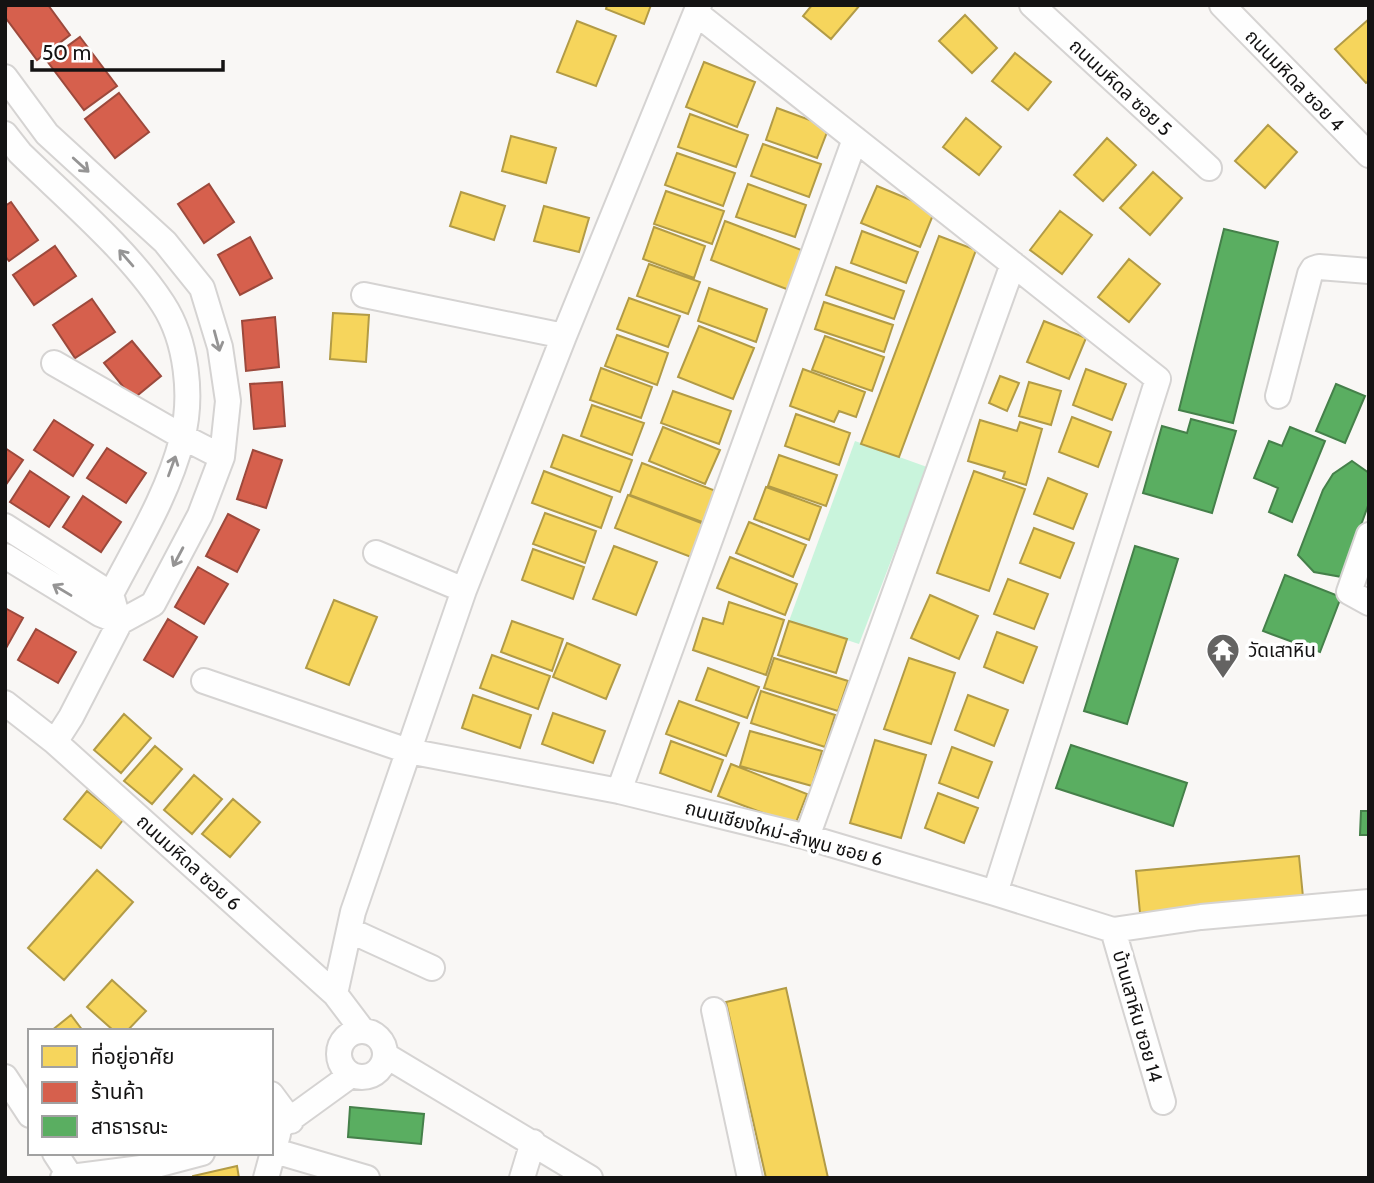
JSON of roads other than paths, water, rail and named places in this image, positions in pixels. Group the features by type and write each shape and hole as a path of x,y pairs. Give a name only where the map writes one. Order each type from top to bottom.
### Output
{"street":[{"name":"ถนนมหิดล ซอย 5","path":"1032,5 1209,168"},
{"name":"ถนนมหิดล ซอย 4","path":"1222,5 1369,155"},
{"path":"335,994 349,930 464,590 564,336 698,9 855,139 1158,379 995,892"},
{"path":"5,77 47,134 165,242 202,288 219,347 228,401 222,457 200,515 153,604 120,622 71,718 55,742"},
{"path":"47,134 10,150 125,256 163,304 177,330 184,363 187,400 183,437 159,503 111,594"},
{"path":"620,790 855,139"},
{"path":"807,837 1013,264"},
{"path":"1278,396 1313,269 1319,267 1369,271"},
{"path":"365,295 564,336"},
{"path":"54,363 222,457"},
{"path":"5,526 111,594 120,622"},
{"path":"1369,535 1349,592 1369,603"},
{"path":"376,553 464,590"},
{"path":"5,556 100,614 120,622"},
{"name":"ถนนเชียงใหม่-ลำพูน ซอย 6","path":"204,681 408,751 620,790 807,837 1114,930 1201,917 1369,902"},
{"name":"ถนนมหิดล ซอย 6","path":"5,703 55,742 335,994 363,1031"},
{"path":"349,930 432,968"},
{"name":"บ้านเสาหิน ซอย 14","path":"1114,930 1163,1102"},
{"path":"714,1010 750,1178"},
{"path":"385,1055 377,1072 369,1076 351,1075 344,1070 338,1053 346,1037 363,1031 379,1038 385,1055 590,1178"},
{"path":"279,1134 351,1075"},
{"path":"5,1077 28,1112"},
{"path":"273,1104 279,1134 273,1154"},
{"path":"279,1134 351,1176"},
{"path":"522,1178 533,1142"},
{"path":"56,1155 66,1177 149,1167 194,1155"},
{"path":"266,1178 273,1155"}],"place":[{"name":"วัดเสาหิน","path":"1223,680"}]}
